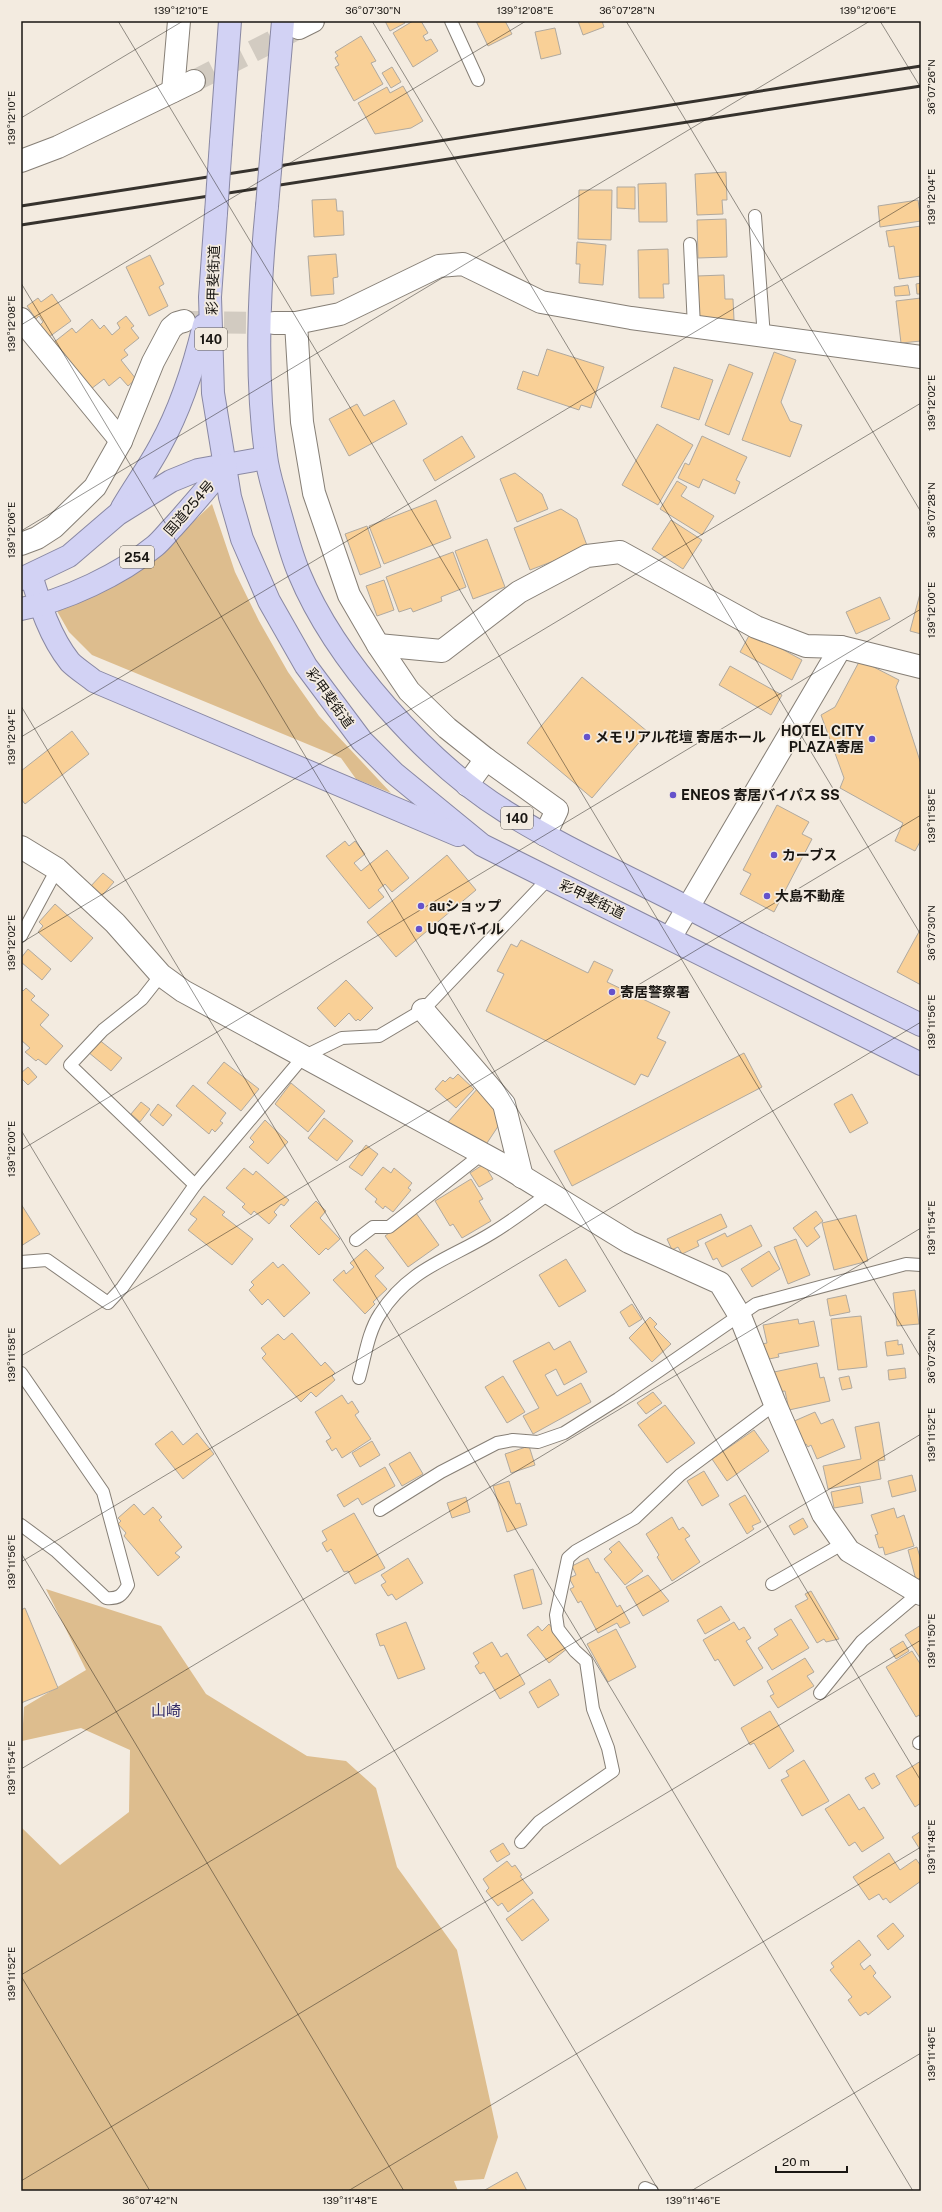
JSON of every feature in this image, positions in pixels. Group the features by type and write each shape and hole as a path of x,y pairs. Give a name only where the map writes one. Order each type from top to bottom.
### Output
{"highway":[{"name":"彩甲斐街道","path":"230,21 210,297 213,393 226,465 230,497 242,539 268,601 306,666 367,747 394,773 482,845 921,1064"},
{"name":"140","path":"298,23 274,136 260,283 260,381 266,458 299,572 318,613 346,655 386,705 419,742 467,785 505,811 546,835 921,1025"},
{"path":"118,514 160,446 178,409 199,346 210,297"},
{"name":"国道254号","path":"26,577 69,556 118,514 171,481 198,470 266,458"},
{"name":"国道254号","path":"31,607 73,594 116,571 156,546 199,499 226,465"},
{"path":"26,577 31,607 53,633 71,662 94,681 482,845"}],"street":[{"path":"173,91 179,21"},
{"path":"21,161 58,147 194,80"},
{"path":"274,323 296,323 340,314 439,266 463,264 542,302 694,327 921,357"},
{"path":"21,320 121,441"},
{"path":"21,544 54,528 96,487 121,441 153,362 171,328 177,323 184,321"},
{"path":"296,323 302,422 314,493 349,595 378,645 409,690 447,728 486,759 557,810 546,835"},
{"path":"378,645 442,651 519,592 587,556 620,552 756,627 806,646 841,647 921,667"},
{"path":"670,938 686,907 841,647"},
{"path":"467,785 486,759"},
{"path":"21,847 57,869 115,923 161,975 183,990 522,1176 629,1242 720,1283 740,1316 775,1404 823,1514 849,1551 920,1594"},
{"path":"423,1010 504,1104 522,1176"}],"lane":[{"path":"451,21 478,80"},
{"path":"755,216 764,337"},
{"path":"690,244 694,327"},
{"path":"21,936 57,869"},
{"path":"21,1262 47,1260 108,1303 122,1288 196,1184 304,1056 342,1038 379,1036 423,1010 549,878"},
{"path":"161,975 142,999 103,1030 70,1065 196,1184"},
{"path":"356,1240 373,1227 389,1227 482,1154"},
{"path":"359,1378 369,1341 379,1314 399,1291 422,1270 492,1233 550,1193"},
{"path":"380,1510 441,1472 497,1443 513,1440 538,1442 564,1433 756,1304 906,1264 921,1265"},
{"path":"21,1373 103,1492 128,1585 124,1594 116,1598 106,1598 56,1551 21,1525"},
{"path":"521,1842 539,1822 613,1771 608,1748 593,1709 586,1661 574,1651 558,1629 556,1615 568,1558 576,1551 635,1518 680,1475 775,1404"},
{"path":"772,1584 844,1543"},
{"path":"820,1693 862,1641 920,1594"}],"shaded area":[{"path":"212,504 235,572 259,621 288,672 319,716 391,793 356,779 341,758 92,655 69,632 57,611 160,553"},
{"path":"46,1589 161,1626 206,1694 307,1756 346,1761 376,1788 397,1867 457,1950 498,2137 484,2179 454,2181 458,2191 21,2191 21,1827 60,1865 129,1812 130,1750 81,1728 22,1741 24,1707 86,1670"}],"building":[{"path":"385,21 404,21 405,23 390,31"},
{"path":"413,21 421,21 428,33 423,36 426,41 431,39 438,51 413,67 393,33"},
{"path":"476,21 505,21 512,34 488,46"},
{"path":"578,21 602,21 604,27 583,35"},
{"path":"555,28 561,54 541,59 535,32"},
{"path":"361,36 376,61 371,63 383,84 354,101 335,67 339,65 335,58 338,56 335,52"},
{"path":"392,67 401,82 391,88 382,73"},
{"path":"403,86 423,121 411,128 375,134 358,103 387,87 390,93"},
{"path":"726,172 727,200 722,200 723,214 697,215 695,174"},
{"path":"666,183 667,222 639,222 638,184"},
{"path":"617,187 635,187 635,209 617,208"},
{"path":"579,190 612,190 611,240 578,239"},
{"path":"336,199 337,211 343,211 344,235 314,237 312,200"},
{"path":"918,200 921,221 880,227 878,206"},
{"path":"726,219 727,257 698,258 697,220"},
{"path":"921,226 921,276 899,279 894,246 889,247 886,231"},
{"path":"577,242 606,245 603,285 579,283 580,264 576,264"},
{"path":"668,249 669,284 663,284 664,298 639,298 638,250"},
{"path":"336,254 338,277 333,278 334,294 311,296 308,256"},
{"path":"150,255 164,284 159,287 168,306 149,316 126,267"},
{"path":"724,275 725,299 733,299 734,320 698,320 697,276"},
{"path":"921,283 921,294 917,294 916,284"},
{"path":"908,285 910,295 895,296 894,287"},
{"path":"52,294 71,321 49,337 40,325 43,322 39,316 36,319 27,306 38,298 41,302"},
{"path":"921,298 921,341 901,343 896,301"},
{"path":"126,316 134,326 131,328 139,338 124,350 128,355 121,360 136,379 128,386 120,377 109,386 104,379 91,389 53,343 72,328 76,333 92,319 100,329 104,325 112,335 120,328 117,323"},
{"path":"547,349 604,367 591,408 581,405 579,410 517,389 523,371 538,376"},
{"path":"774,352 796,360 781,402 790,421 802,425 790,457 742,440"},
{"path":"729,364 753,373 729,435 705,425"},
{"path":"674,367 713,380 699,420 661,407"},
{"path":"394,400 407,424 349,456 329,419 357,404 364,416"},
{"path":"657,424 693,445 658,505 622,485"},
{"path":"462,436 475,457 435,481 423,460"},
{"path":"702,436 747,457 736,480 740,482 735,494 703,479 699,488 678,478 685,463 689,465"},
{"path":"515,473 542,494 548,509 517,522 500,479"},
{"path":"677,481 687,487 681,496 714,516 702,535 660,509"},
{"path":"436,500 451,538 384,564 369,526"},
{"path":"561,509 577,519 588,548 530,570 514,528"},
{"path":"671,520 702,540 683,569 652,549"},
{"path":"367,526 381,567 360,575 345,534"},
{"path":"487,539 505,587 473,599 455,551"},
{"path":"453,552 466,587 441,597 442,601 413,612 411,608 399,612 386,577"},
{"path":"384,580 394,610 377,616 366,586"},
{"path":"921,590 921,634 910,631"},
{"path":"880,597 890,619 856,634 846,612"},
{"path":"751,632 802,660 792,680 740,652"},
{"name":"HOTEL CITY PLAZA寄居","path":"860,660 899,680 896,687 921,764 921,840 915,851 895,841 903,823 840,788 844,778 821,715 835,707"},
{"path":"730,666 782,695 771,715 719,685"},
{"name":"メモリアル花壇 寄居ホール","path":"582,677 648,732 592,798 527,743"},
{"path":"72,731 89,754 25,804 21,799 21,771"},
{"path":"777,805 809,822 802,834 812,839 774,912 740,894 751,874 743,870"},
{"path":"345,841 349,846 355,841 365,854 354,863 361,871 387,850 409,878 392,892 385,884 378,890 384,897 369,909 326,856"},
{"name":"auショップ","path":"447,855 476,890 396,957 367,922"},
{"path":"103,873 114,882 100,898 89,888"},
{"path":"55,904 93,938 71,962 38,932 43,926 39,922"},
{"path":"921,928 921,985 897,972"},
{"path":"521,940 588,973 594,961 613,970 607,982 670,1012 657,1038 666,1042 648,1077 641,1074 635,1085 486,1011 504,974 497,971 511,944 517,947"},
{"path":"28,949 51,969 42,980 21,962 21,958"},
{"path":"346,980 373,1008 360,1021 358,1019 356,1021 349,1013 335,1027 317,1008"},
{"path":"26,988 35,996 31,1000 49,1015 40,1025 63,1046 46,1065 38,1059 36,1061 25,1052 30,1048 21,1040 21,989 23,991"},
{"path":"98,1039 122,1058 111,1071 88,1052"},
{"path":"744,1053 762,1087 572,1186 554,1151"},
{"path":"224,1062 259,1089 241,1111 207,1083"},
{"path":"28,1067 37,1077 28,1085 21,1078 21,1073"},
{"path":"458,1074 474,1089 456,1108 435,1089 443,1080 445,1082 450,1077 453,1079"},
{"path":"291,1083 325,1111 308,1132 275,1104"},
{"path":"193,1085 226,1113 220,1121 223,1123 215,1132 212,1129 209,1134 176,1106"},
{"path":"478,1088 497,1107 499,1125 485,1146 448,1122"},
{"path":"852,1094 868,1123 850,1133 834,1104"},
{"path":"141,1102 150,1109 140,1122 131,1114"},
{"path":"158,1104 172,1115 163,1126 150,1115"},
{"path":"324,1118 353,1141 337,1161 308,1138"},
{"path":"265,1120 288,1142 268,1164 249,1147 254,1142 250,1138"},
{"path":"366,1145 378,1154 362,1176 349,1167"},
{"path":"484,1164 493,1179 479,1187 470,1173"},
{"path":"383,1167 391,1173 394,1168 412,1183 408,1188 411,1190 393,1212 385,1206 383,1209 375,1202 377,1199 365,1189"},
{"path":"244,1168 253,1175 256,1171 289,1200 284,1206 281,1204 274,1212 277,1215 269,1224 254,1211 251,1215 242,1207 245,1204 226,1188"},
{"path":"471,1179 483,1199 479,1201 491,1221 462,1238 453,1224 450,1226 435,1201"},
{"path":"204,1196 225,1212 222,1215 253,1239 232,1265 188,1230 197,1219 190,1214"},
{"path":"316,1201 326,1211 320,1218 340,1239 328,1250 326,1248 319,1255 290,1226"},
{"path":"21,1204 40,1234 21,1246"},
{"path":"816,1211 823,1221 814,1228 820,1237 807,1247 793,1228"},
{"path":"416,1213 439,1245 408,1267 385,1236"},
{"path":"721,1214 727,1227 697,1241 699,1246 682,1254 678,1247 672,1250 667,1239"},
{"path":"856,1215 868,1261 834,1270 822,1223"},
{"path":"751,1225 762,1246 722,1267 717,1258 713,1260 705,1243 725,1233 727,1237"},
{"path":"796,1239 810,1275 788,1284 774,1247"},
{"path":"366,1249 384,1268 375,1276 387,1289 373,1302 375,1304 365,1314 333,1280 344,1270 346,1274 354,1267 350,1263"},
{"path":"769,1251 780,1269 752,1287 741,1269"},
{"path":"566,1259 586,1291 559,1307 539,1275"},
{"path":"273,1262 278,1268 283,1264 310,1293 284,1317 268,1299 262,1305 249,1290 254,1285 251,1282"},
{"path":"915,1290 919,1324 897,1326 893,1293"},
{"path":"846,1295 850,1312 830,1316 827,1299"},
{"path":"632,1304 642,1319 629,1327 620,1312"},
{"path":"861,1316 867,1367 838,1370 831,1319"},
{"path":"650,1317 657,1324 654,1327 671,1344 652,1362 629,1338"},
{"path":"798,1319 799,1324 814,1321 819,1346 778,1354 779,1357 764,1360 762,1344 767,1343 763,1325"},
{"path":"292,1333 321,1366 325,1362 335,1373 332,1376 335,1380 316,1397 311,1392 301,1402 262,1358 266,1354 261,1348 278,1334 284,1340"},
{"path":"898,1340 898,1345 902,1344 904,1354 887,1356 885,1342"},
{"path":"570,1341 587,1372 564,1385 556,1369 545,1375 557,1396 581,1383 591,1402 533,1434 523,1416 539,1408 513,1361 549,1342 554,1350"},
{"path":"817,1363 820,1378 824,1377 830,1401 789,1410 785,1391 779,1392 774,1372"},
{"path":"905,1368 906,1378 889,1380 888,1370"},
{"path":"503,1376 525,1412 507,1423 485,1387"},
{"path":"849,1376 852,1388 842,1390 839,1378"},
{"path":"653,1392 662,1403 646,1414 637,1403"},
{"path":"342,1395 348,1404 352,1401 359,1412 355,1415 371,1439 342,1458 336,1448 332,1451 326,1441 331,1438 315,1412"},
{"path":"665,1405 695,1443 667,1463 638,1425"},
{"path":"815,1412 821,1424 833,1419 845,1447 817,1459 811,1445 808,1447 806,1444 802,1446 792,1422"},
{"path":"879,1422 885,1460 878,1461 881,1479 828,1489 823,1466 861,1459 855,1427"},
{"path":"754,1430 769,1451 727,1481 712,1459"},
{"path":"172,1431 183,1445 197,1433 214,1454 183,1479 155,1444"},
{"path":"372,1441 380,1455 360,1467 352,1453"},
{"path":"529,1446 535,1465 511,1473 505,1454"},
{"path":"410,1452 423,1474 402,1486 389,1464"},
{"path":"385,1467 395,1486 362,1505 358,1498 344,1507 337,1495"},
{"path":"704,1471 719,1496 702,1506 687,1481"},
{"path":"912,1475 916,1491 892,1497 888,1481"},
{"path":"509,1481 516,1504 520,1503 527,1525 507,1532 493,1486"},
{"path":"860,1486 863,1503 834,1508 831,1492"},
{"path":"745,1495 761,1522 752,1526 754,1529 747,1534 729,1504"},
{"path":"466,1497 470,1512 452,1518 447,1503"},
{"path":"134,1504 144,1515 153,1507 162,1517 159,1520 182,1547 175,1553 180,1557 158,1576 124,1536 126,1533 118,1524 121,1521 118,1518"},
{"path":"894,1508 897,1518 904,1515 914,1546 885,1555 883,1547 879,1548 875,1535 878,1534 871,1515"},
{"path":"354,1513 385,1568 355,1584 348,1571 344,1572 331,1549 327,1552 322,1543 327,1540 322,1531"},
{"path":"672,1517 679,1530 683,1527 690,1536 685,1539 700,1562 672,1581 657,1557 659,1555 646,1534"},
{"path":"803,1518 808,1527 794,1535 789,1526"},
{"path":"619,1541 643,1571 625,1585 604,1559 612,1552 609,1549"},
{"path":"917,1547 921,1560 921,1578 916,1580 908,1550"},
{"path":"408,1558 423,1583 396,1600 392,1594 388,1596 381,1585 386,1582 381,1575"},
{"path":"588,1558 596,1573 598,1572 617,1607 620,1605 630,1623 620,1628 617,1623 598,1633 581,1601 578,1603 570,1589 574,1587 569,1578 576,1575 572,1566"},
{"path":"533,1569 542,1604 523,1609 514,1575"},
{"path":"648,1575 669,1601 643,1616 626,1587"},
{"path":"811,1591 839,1639 826,1642 824,1639 817,1643 795,1606 808,1599 805,1594"},
{"path":"721,1606 730,1620 705,1634 697,1620"},
{"path":"25,1608 58,1688 21,1703 21,1610"},
{"path":"791,1619 809,1648 772,1670 758,1648 778,1635 774,1629"},
{"path":"406,1622 425,1669 398,1679 384,1645 380,1646 376,1634"},
{"path":"734,1622 739,1630 744,1627 751,1638 746,1641 763,1668 734,1686 718,1659 715,1661 703,1640"},
{"path":"549,1624 568,1648 549,1663 527,1635 538,1626 542,1631"},
{"path":"921,1625 921,1657 920,1658 905,1635"},
{"path":"616,1629 636,1667 608,1682 587,1644"},
{"path":"903,1641 909,1651 896,1659 890,1649"},
{"path":"492,1642 501,1657 507,1653 525,1684 500,1699 484,1672 480,1674 475,1666 479,1663 473,1653"},
{"path":"912,1651 921,1665 921,1718 919,1715 916,1717 886,1667"},
{"path":"805,1658 814,1672 807,1676 814,1686 778,1708 770,1696 774,1694 767,1681"},
{"path":"550,1679 559,1695 538,1708 529,1692"},
{"path":"770,1711 794,1751 769,1769 754,1743 750,1745 741,1728"},
{"path":"804,1760 829,1801 802,1816 781,1780 789,1776 786,1771"},
{"path":"921,1761 921,1803 915,1807 896,1776"},
{"path":"874,1773 880,1784 872,1789 865,1778"},
{"path":"849,1794 859,1810 864,1807 884,1838 862,1852 855,1842 849,1846 825,1809"},
{"path":"921,1831 921,1851 912,1837"},
{"path":"503,1843 510,1854 497,1862 490,1851"},
{"path":"889,1853 900,1870 916,1859 921,1866 921,1881 890,1903 886,1898 883,1900 879,1894 869,1900 853,1877"},
{"path":"507,1861 512,1867 515,1865 522,1875 520,1876 533,1893 508,1912 502,1903 498,1906 486,1891 489,1888 483,1879"},
{"path":"533,1899 549,1920 522,1941 506,1919"},
{"path":"893,1923 904,1936 888,1950 877,1936"},
{"path":"859,1940 871,1955 860,1964 864,1970 870,1965 876,1973 873,1976 891,1997 868,2015 866,2012 860,2016 848,2000 852,1997 830,1970 834,1967 831,1963"},
{"path":"517,2172 527,2191 483,2191"}],"tunnel":[{"path":"194,81 297,29"},
{"path":"191,322 274,323"}],"railway":[{"path":"21,206 921,66"},
{"path":"21,225 921,86"}],"place":[{"name":"メモリアル花壇 寄居ホール","path":"587,737"},
{"name":"HOTEL CITY PLAZA寄居","path":"872,739"},
{"name":"ENEOS 寄居バイパス SS","path":"673,795"},
{"name":"カーブス","path":"774,855"},
{"name":"大島不動産","path":"767,896"},
{"name":"auショップ","path":"421,906"},
{"name":"UQモバイル","path":"419,929"},
{"name":"寄居警察署","path":"612,992"}],"district":[{"name":"山崎","path":"166,1710"}]}
